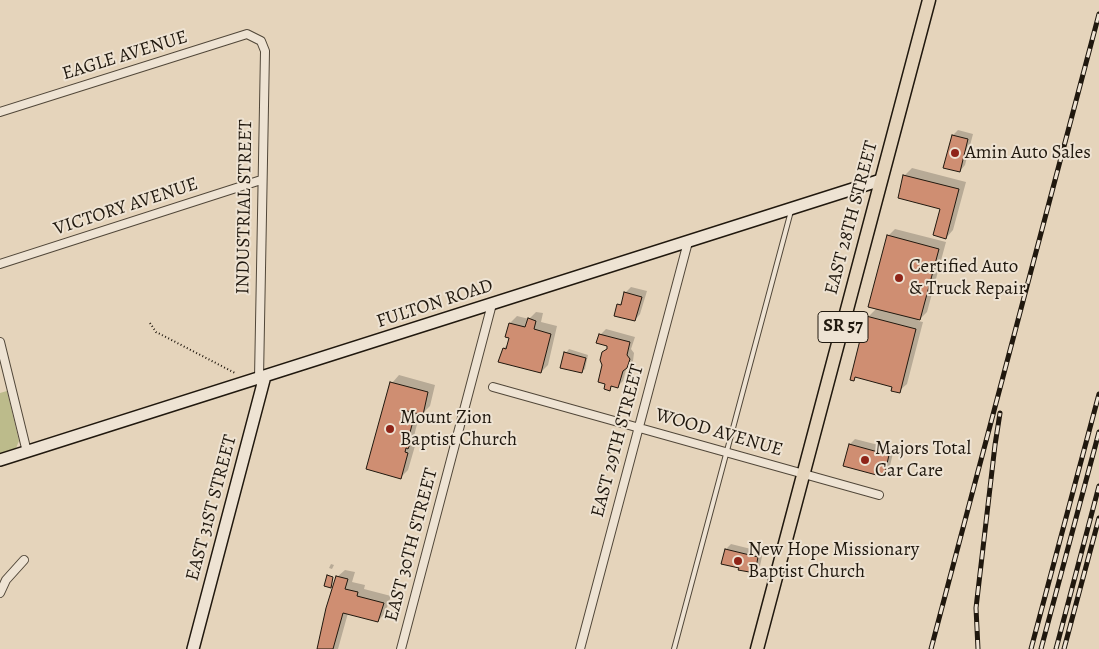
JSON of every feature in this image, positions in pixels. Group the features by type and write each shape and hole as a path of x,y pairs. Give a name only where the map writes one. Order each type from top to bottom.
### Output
{"main road":[{"name":"EAST 28TH STREET","path":"758,649 929,0"}],"street":[{"name":"EAGLE AVENUE","path":"0,112 247,34 259,39"},
{"name":"INDUSTRIAL STREET","path":"259,39 265,51 261,180 262,377"},
{"name":"VICTORY AVENUE","path":"0,264 261,180"},
{"name":"FULTON ROAD","path":"0,460 881,180"},
{"name":"EAST 29TH STREET","path":"580,649 688,242"},
{"name":"EAST 30TH STREET","path":"401,649 492,304"},
{"path":"0,342 27,452"},
{"name":"EAST 31ST STREET","path":"193,649 262,377"},
{"name":"WOOD AVENUE","path":"492,387 879,496"},
{"path":"0,593 10,573 24,560"}],"lane":[{"path":"674,649 792,208"}],"path":[{"path":"150,323 156,332 237,375"}],"shaded area":[{"path":"7,391 19,441 16,448 11,452 0,456 0,393"}],"building":[{"path":"952,135 968,139 960,172 943,168"},
{"path":"903,175 959,189 946,239 933,235 940,209 898,198"},
{"path":"887,235 939,249 920,320 868,307"},
{"path":"624,292 642,297 635,321 614,316 617,304 621,305"},
{"path":"866,316 916,329 900,393 891,391 892,387 855,377 854,381 850,380"},
{"path":"528,318 536,321 534,329 551,334 541,373 498,362 503,348 506,349 509,338 505,337 509,323 525,327"},
{"path":"599,334 630,342 627,355 630,359 627,368 623,371 618,388 611,386 610,391 604,389 605,384 598,382 602,365 600,360 602,352 607,349 607,346 596,343"},
{"path":"564,352 586,358 582,373 560,368"},
{"path":"390,382 428,392 423,415 403,410 401,418 413,421 407,444 410,444 408,449 406,448 405,452 408,453 401,479 366,469"},
{"path":"849,444 889,455 884,477 843,466"},
{"path":"725,549 758,557 755,573 721,564"},
{"path":"327,575 333,577 331,588 324,586"},
{"path":"336,576 348,579 345,589 358,592 357,596 384,603 378,622 343,613 333,649 317,649 326,608"}],"railway":[{"path":"931,649 1099,14"},
{"path":"1031,649 1099,394"},
{"path":"978,649 976,608 1000,413"},
{"path":"1041,649 1099,432"},
{"path":"1056,649 1099,486"},
{"path":"1064,649 1099,518"}],"place":[{"name":"Amin Auto Sales","path":"955,153"},
{"name":"Certified Auto & Truck Repair","path":"899,278"},
{"name":"Mount Zion Baptist Church","path":"390,429"},
{"name":"Majors Total Car Care","path":"865,460"},
{"name":"New Hope Missionary Baptist Church","path":"738,561"}]}
